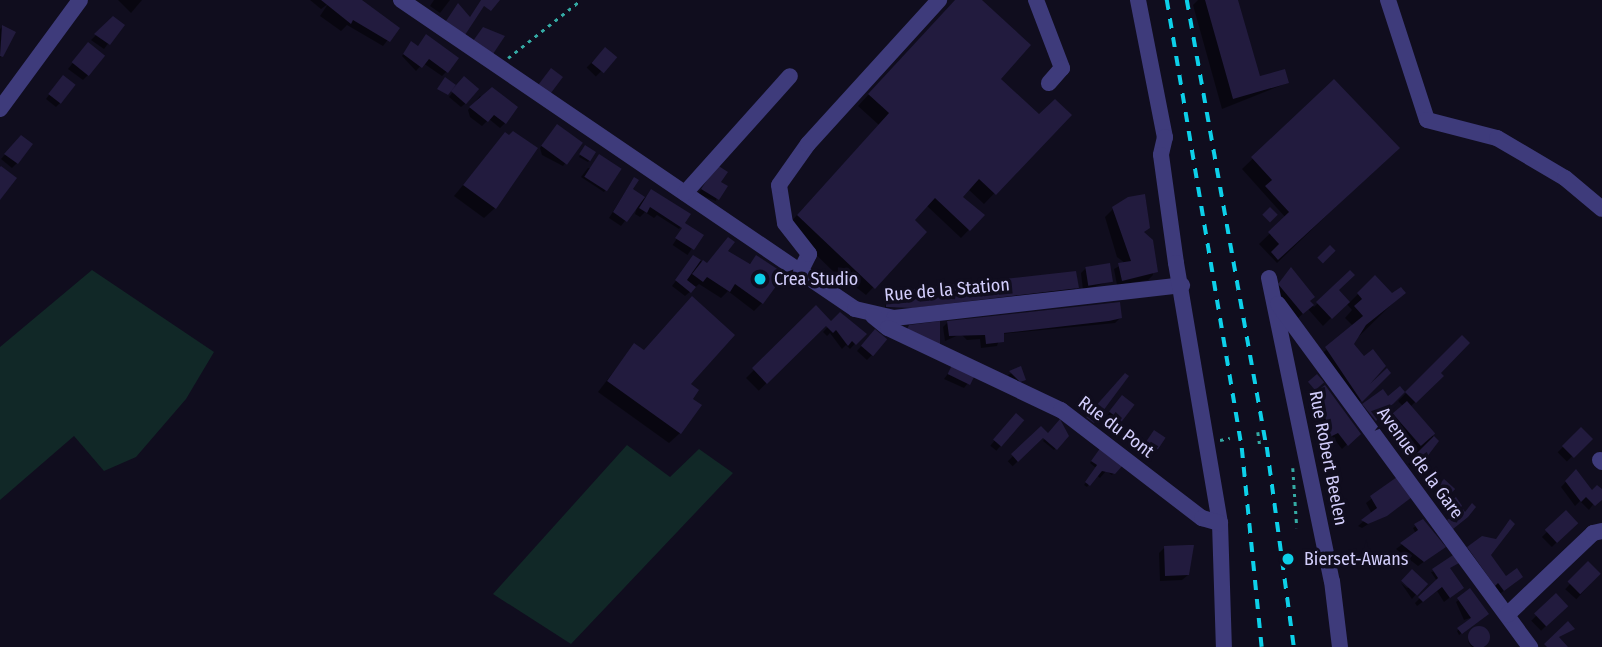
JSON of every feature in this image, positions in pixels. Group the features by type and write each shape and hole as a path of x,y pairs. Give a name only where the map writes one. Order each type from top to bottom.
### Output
{"street":[{"path":"0,108 80,0"},
{"name":"Rue de la Station","path":"401,0 800,272 871,315 894,318 1182,285"},
{"path":"800,272 809,254 785,223 779,185 808,144 939,0"},
{"path":"1036,0 1062,68 1049,83"},
{"path":"1139,0 1165,137 1161,155 1220,523 1224,647"},
{"path":"1388,0 1427,120 1497,138 1565,178 1602,209"},
{"path":"685,193 790,76"},
{"name":"Rue Robert Beelen","path":"1269,278 1278,304 1332,581 1340,647"},
{"name":"Avenue de la Gare","path":"1278,304 1530,647"},
{"name":"Rue du Pont","path":"871,315 888,328 1061,410 1202,518 1220,523"},
{"path":"1507,615 1593,533 1602,531"}],"path":[{"path":"497,65 571,12 581,0"},
{"path":"1258,432 1261,447"},
{"path":"1222,440 1230,438"},
{"path":"1293,465 1297,528"}],"green space":[{"path":"92,270 214,352 186,399 136,457 104,471 74,436 0,500 0,347"},
{"path":"627,445 670,477 699,449 733,473 571,644 493,594"}],"building":[{"path":"321,0 362,0 400,28 390,42 353,20 351,24"},
{"path":"481,0 500,0 491,11 484,6 465,35 446,21 458,3 470,17"},
{"path":"955,0 982,0 1031,45 1001,79 1039,114 1055,99 1072,115 996,195 979,179 963,197 985,215 970,231 935,198 915,220 927,232 875,289 797,215 889,113 868,94"},
{"path":"1205,0 1238,0 1260,76 1285,69 1289,83 1233,99"},
{"path":"113,16 125,25 110,45 94,34"},
{"path":"2,25 16,32 3,57 0,56"},
{"path":"483,27 505,36 493,54 473,41"},
{"path":"426,34 459,58 448,73 429,59 422,68 403,54 411,41 418,46"},
{"path":"88,42 105,56 89,76 72,62"},
{"path":"605,47 617,57 604,73 592,63"},
{"path":"551,68 563,77 550,94 538,85"},
{"path":"63,75 76,85 61,104 48,94"},
{"path":"464,76 479,89 466,104 451,91"},
{"path":"445,77 456,85 448,95 437,89"},
{"path":"1334,79 1400,148 1278,260 1271,252 1279,244 1268,232 1289,212 1265,186 1272,180 1251,157"},
{"path":"492,87 518,107 506,124 494,115 488,122 469,107"},
{"path":"557,124 583,143 567,165 541,146"},
{"path":"513,131 538,148 496,209 463,185 505,132 509,135"},
{"path":"21,135 33,144 18,164 4,154"},
{"path":"585,145 596,152 590,161 579,154"},
{"path":"599,154 622,169 607,191 584,177"},
{"path":"717,165 728,172 721,182 728,186 719,200 701,189"},
{"path":"0,167 17,178 0,200"},
{"path":"634,177 639,180 633,189 645,197 627,222 613,212"},
{"path":"651,189 691,214 685,223 704,235 694,250 675,238 682,228 650,207 647,213 639,208"},
{"path":"1145,194 1150,228 1144,232 1153,240 1158,272 1122,281 1118,263 1131,261 1112,207 1128,197"},
{"path":"1270,207 1278,215 1270,223 1262,215"},
{"path":"728,237 735,242 728,251 750,264 756,255 785,274 763,304 735,284 730,292 707,277 703,282 692,274 703,260 707,263"},
{"path":"1330,245 1336,251 1323,263 1317,258"},
{"path":"693,255 701,260 687,280 696,287 691,293 675,280"},
{"path":"1110,263 1113,282 1088,286 1085,267"},
{"path":"1291,267 1315,297 1310,301 1314,305 1303,314 1278,284"},
{"path":"1350,270 1355,275 1339,290 1350,302 1332,319 1316,302"},
{"path":"1076,271 1079,288 913,308 886,307 886,292"},
{"path":"1375,275 1392,293 1401,287 1406,293 1366,325 1354,344 1364,356 1373,349 1386,366 1370,384 1387,368 1391,373 1362,402 1325,347 1363,316 1354,306 1362,299 1357,293"},
{"path":"692,296 735,335 691,384 699,390 693,399 702,405 681,434 607,381 634,343 644,350"},
{"path":"1120,302 1122,318 1004,333 1004,342 986,344 985,335 949,336 947,321"},
{"path":"816,305 831,321 840,312 867,334 856,345 852,341 848,346 836,330 833,333 826,326 767,384 752,368"},
{"path":"940,321 940,347 906,332 909,325"},
{"path":"875,329 887,339 873,356 861,346"},
{"path":"1462,335 1470,343 1441,373 1444,376 1416,403 1405,392"},
{"path":"952,365 974,376 970,385 948,374"},
{"path":"1021,366 1026,380 1020,382 1009,371"},
{"path":"1125,373 1129,376 1094,423 1086,417"},
{"path":"1317,374 1324,382 1315,390 1308,382"},
{"path":"1325,385 1361,434 1348,446 1338,433 1324,440 1321,436 1327,431 1322,424 1326,420 1314,393"},
{"path":"1400,386 1405,392 1376,421 1362,404 1383,389 1388,396"},
{"path":"1122,395 1135,405 1122,421 1109,412"},
{"path":"1407,401 1435,433 1421,446 1393,413"},
{"path":"1016,413 1024,420 1001,447 993,439"},
{"path":"1060,419 1069,436 1057,450 1043,438 1018,462 1011,454 1041,426 1048,433"},
{"path":"1581,427 1593,439 1574,458 1562,446"},
{"path":"1154,430 1166,438 1156,452 1144,444"},
{"path":"1434,436 1439,441 1420,466 1412,458"},
{"path":"1101,447 1124,464 1115,474 1102,471 1090,486 1085,482 1097,465 1091,461"},
{"path":"1576,469 1592,490 1597,485 1602,489 1602,500 1595,506 1586,497 1581,502 1565,481"},
{"path":"1397,477 1412,497 1387,516 1368,524 1361,520 1377,508 1370,496"},
{"path":"1444,479 1455,489 1448,497 1437,487"},
{"path":"1456,497 1462,506 1451,514 1444,505"},
{"path":"1472,503 1476,507 1453,529 1447,520 1463,509 1465,512"},
{"path":"1566,510 1578,523 1557,543 1545,530"},
{"path":"1423,519 1446,547 1424,562 1400,543 1418,530 1414,524"},
{"path":"1510,519 1515,524 1491,555 1506,576 1517,568 1523,577 1504,591 1498,583 1495,586 1467,547 1482,536 1496,539"},
{"path":"1194,545 1189,575 1165,576 1164,546"},
{"path":"1453,555 1459,563 1450,568 1464,588 1450,598 1442,587 1423,602 1418,597 1438,578 1432,569"},
{"path":"1588,561 1601,574 1580,594 1567,582"},
{"path":"1412,569 1428,584 1417,596 1401,581"},
{"path":"1470,588 1489,614 1462,634 1457,628 1471,618 1457,598"},
{"path":"1556,593 1568,606 1546,627 1534,613"},
{"path":"1568,621 1575,629 1559,637 1568,647 1547,647 1544,644"},
{"path":"1479,626 1487,629 1490,637 1487,645 1479,648 1471,645 1468,637 1471,629"}],"railway":[{"path":"1167,0 1242,448 1262,647"},
{"path":"1187,0 1267,447 1294,647"}],"place":[{"name":"Crea Studio","path":"760,279"},
{"name":"Bierset-Awans","path":"1288,559"}]}
